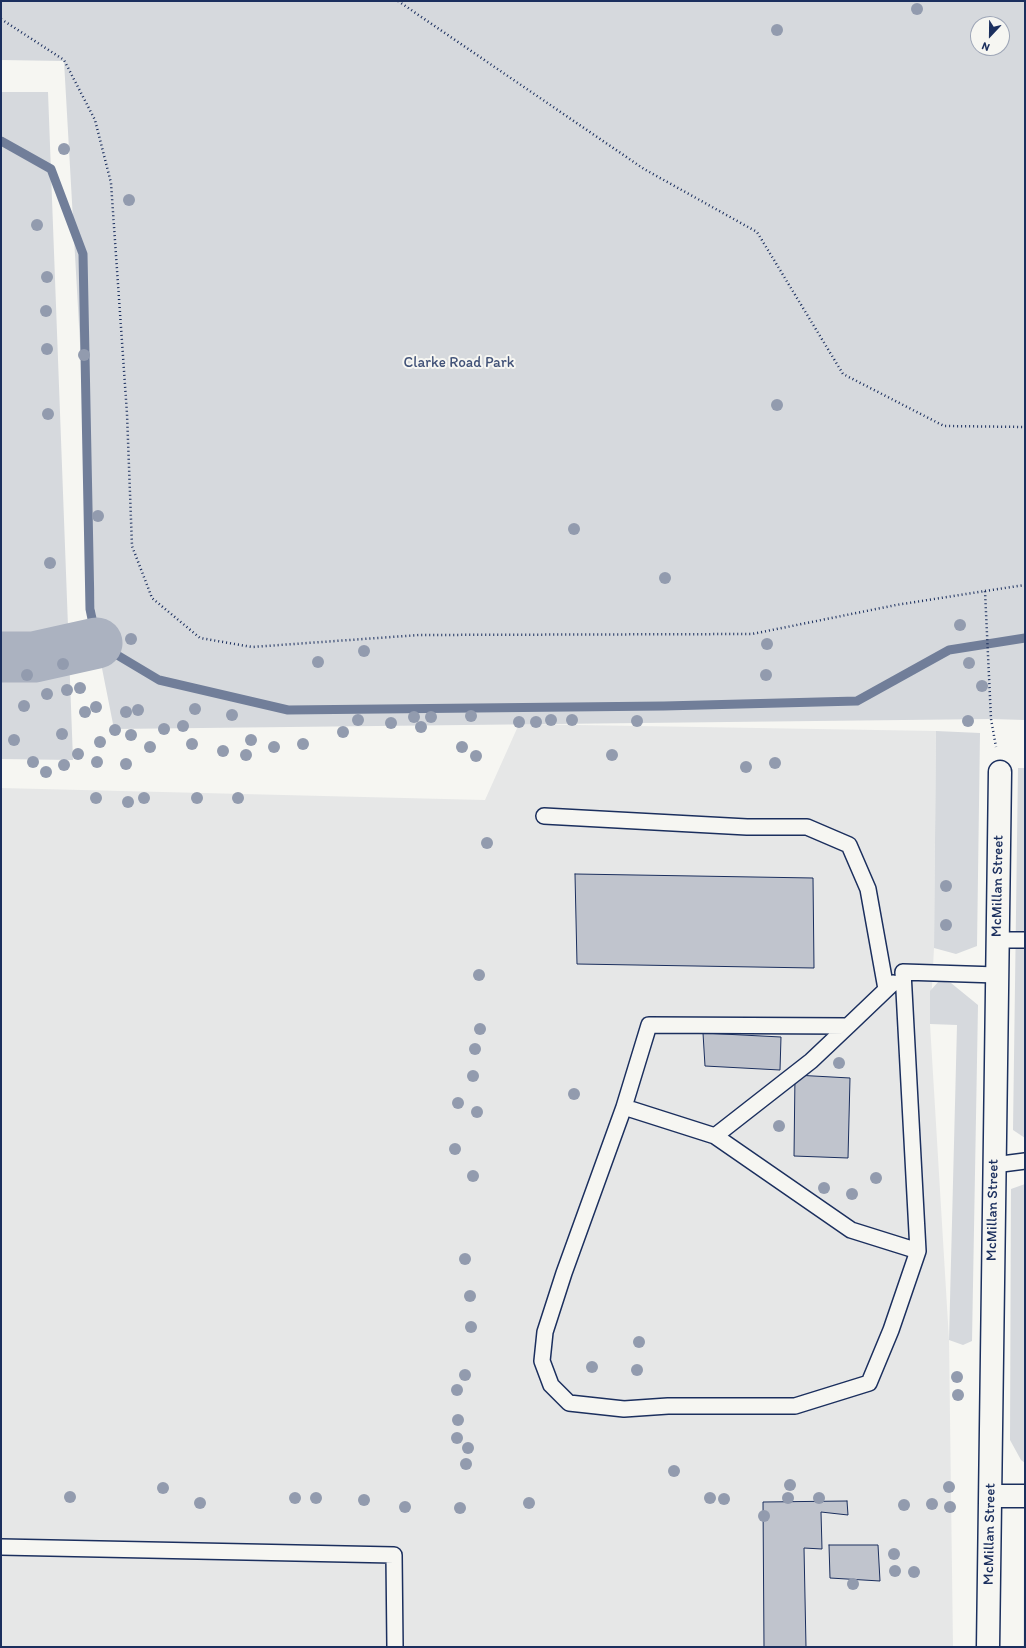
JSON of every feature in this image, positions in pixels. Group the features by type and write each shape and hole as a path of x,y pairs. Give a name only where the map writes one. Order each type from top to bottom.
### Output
{"street":[{"name":"McMillan Street","path":"988,1647 1000,772"},
{"path":"991,1496 1025,1496"}],"lane":[{"path":"544,816 747,827 807,827 849,844 868,889 886,989"},
{"path":"998,940 1025,940"},
{"path":"848,1026 648,1025 624,1107 564,1273 545,1332 542,1361 551,1385 570,1403 624,1409 668,1406 795,1406 869,1383 891,1330 918,1251 903,972"},
{"path":"715,1136 811,1060 903,972 998,975"},
{"path":"624,1107 715,1136 851,1230 918,1251"},
{"path":"994,1165 1025,1161"},
{"path":"1,1548 394,1554 395,1647"}],"path":[{"path":"398,1 644,169 757,232 843,374 944,426 1025,427"},
{"path":"1,19 64,60 95,120 111,183 127,414 132,546 152,598 200,638 252,647 419,635 752,634 896,606 1025,585"},
{"path":"985,591 991,719 1000,772"}],"shaded area":[{"path":"519,724 936,731 934,948 930,1024 949,1340 953,1647 1,1647 1,788 485,800"},
{"path":"1025,1531 1025,1647 1023,1647 1024,1532"}],"green space":[{"name":"Clarke Road Park","path":"1,1 1025,1 1025,720 991,719 114,729 97,643 64,61 1,60"},
{"path":"1,92 48,92 73,760 1,759"},
{"path":"936,731 980,733 977,946 956,954 934,948"},
{"path":"1018,768 1025,768 1025,1138 1013,1130"},
{"path":"939,981 951,983 978,1005 972,1341 963,1345 949,1340 957,1025 930,1024 930,991"},
{"path":"1025,1184 1025,1463 1021,1460 1010,1440 1011,1189"}],"building":[{"path":"575,874 813,878 814,968 577,964"},
{"path":"703,1033 781,1037 780,1070 705,1066"},
{"path":"795,1075 850,1078 848,1158 794,1156"},
{"path":"847,1501 848,1515 821,1512 822,1549 804,1548 806,1647 764,1647 763,1502"},
{"path":"829,1545 878,1545 880,1581 830,1578"}],"waterway":[{"path":"1,141 51,169 83,254 90,609 97,643 159,680 288,710 664,706 857,701 949,650 1025,638"},
{"path":"1,657 34,657 97,643"}]}
